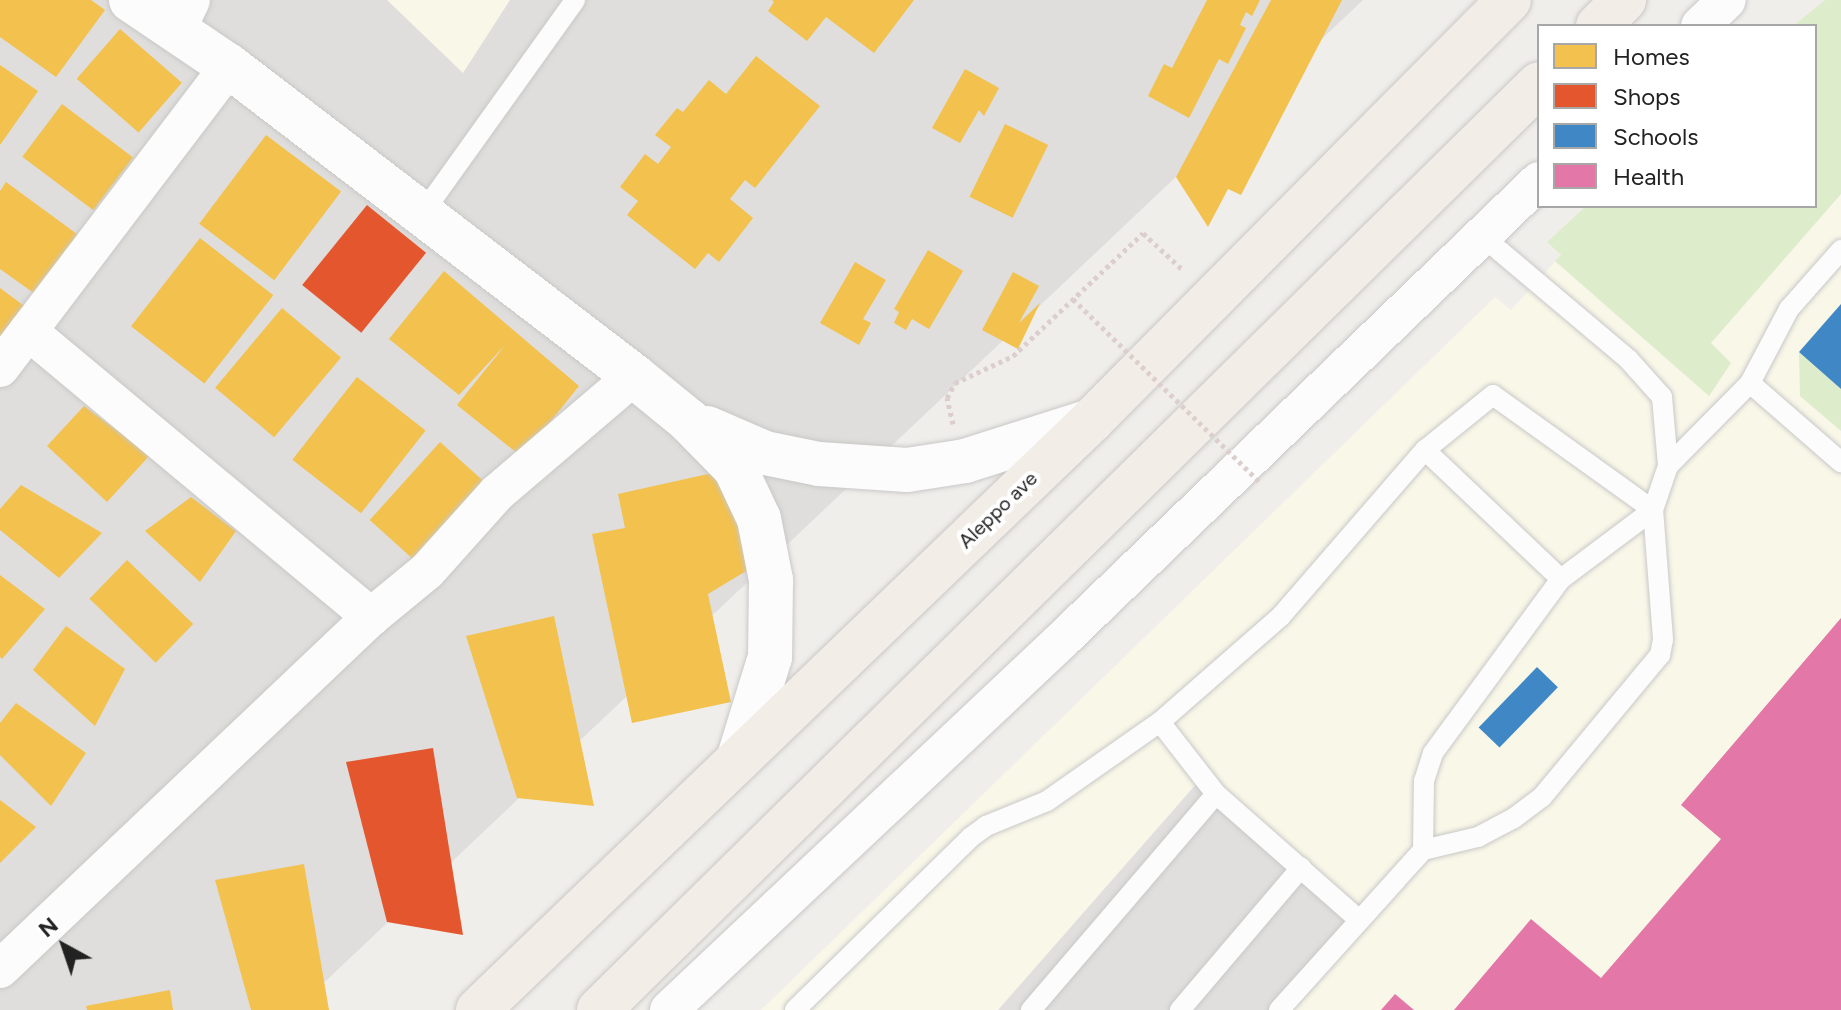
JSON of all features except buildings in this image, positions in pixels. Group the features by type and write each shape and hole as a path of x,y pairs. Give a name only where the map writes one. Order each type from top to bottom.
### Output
{"main road":[{"name":"Aleppo ave","path":"478,1010 1091,421 1509,0"},
{"path":"1600,24 1624,0"},
{"path":"599,1010 1537,86"}],"street":[{"path":"131,0 184,15 229,66 634,376 688,420 735,468 759,519 771,580 770,657 739,757"},
{"path":"1702,24 1727,0"},
{"path":"0,368 229,66"},
{"path":"669,1010 1074,629 1537,183"},
{"path":"28,331 371,617"},
{"path":"0,969 371,617 427,571 497,493 634,376"},
{"path":"688,420 765,453 819,464 907,470 965,461 1091,421"}],"lane":[{"path":"422,214 575,0"},
{"path":"1279,1010 1423,850 1478,837 1514,818 1542,797 1660,655 1663,639 1653,510 1668,466 1662,397 1628,359 1482,236"},
{"path":"1668,466 1750,383 1789,309 1841,250"},
{"path":"1750,383 1841,462"},
{"path":"795,1010 971,837 986,826 1047,801 1160,722 1281,616 1425,450 1493,395 1653,510"},
{"path":"1425,450 1561,579"},
{"path":"1423,850 1424,781 1433,753 1561,579 1653,510"},
{"path":"1160,722 1216,794 1358,919"},
{"path":"1031,1010 1216,794"},
{"path":"1180,1010 1301,868"}],"path":[{"path":"965,461 947,407 950,389 955,383 1013,356 1143,233 1212,299"},
{"path":"1073,299 1259,481"}],"shaded area":[{"path":"0,0 1363,0 295,1010 0,1010"},
{"path":"387,0 510,0 463,73"},
{"path":"1825,0 1841,0 1841,1010 761,1010 1495,297 1511,310 1561,255 1547,242 1584,208 1817,208 1817,24 1795,24"},
{"path":"1205,774 1372,919 1292,1010 998,1010"}],"green space":[{"path":"1825,0 1841,0 1841,194 1711,343 1731,363 1709,396 1555,261 1561,255 1547,242 1584,208 1817,208 1817,24 1795,24"},
{"path":"1799,352 1841,389 1841,431 1800,396"}]}
